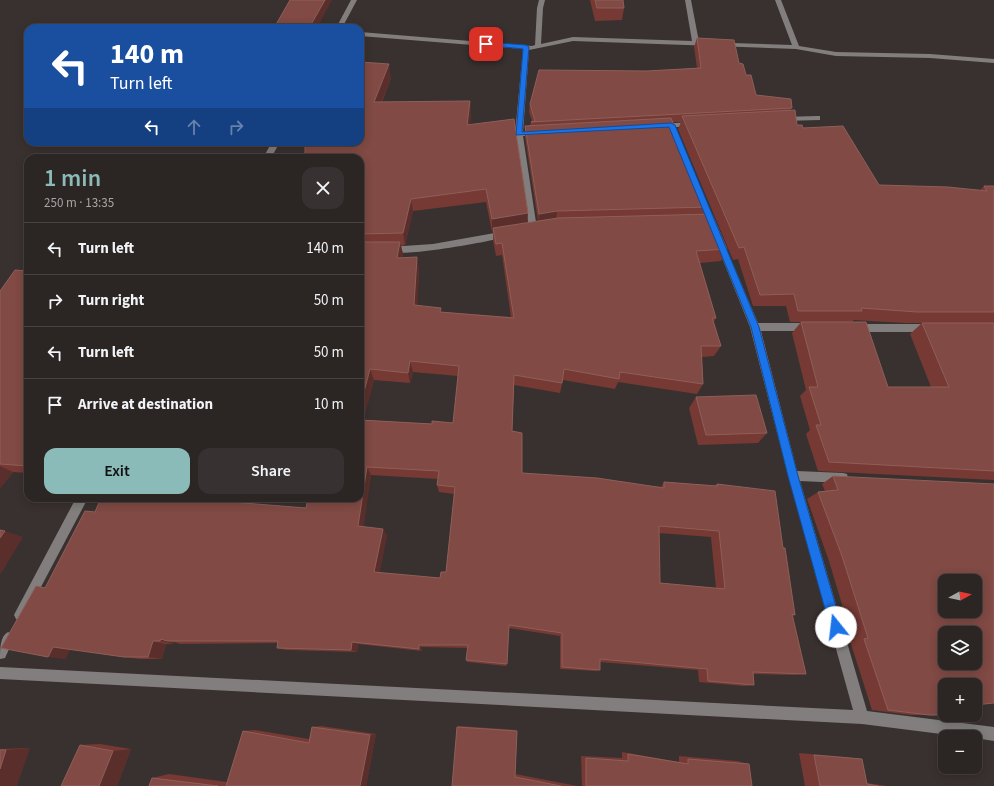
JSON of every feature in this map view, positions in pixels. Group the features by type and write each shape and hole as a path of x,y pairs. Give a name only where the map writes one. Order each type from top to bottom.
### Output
{"street":[{"path":"340,24 354,0"},
{"path":"538,46 540,8 542,0"},
{"path":"688,0 696,44"},
{"path":"778,0 796,47"},
{"path":"364,34 526,47 573,39 796,47 836,54 930,56 994,61"},
{"path":"526,47 518,134 534,229"},
{"path":"773,120 816,118"},
{"path":"648,127 673,129 700,124"},
{"path":"518,134 549,132"},
{"path":"378,250 405,250 437,246 511,233"},
{"path":"717,236 755,327 793,476 862,717"},
{"path":"755,327 819,327"},
{"path":"843,328 938,328"},
{"path":"793,476 855,479"},
{"path":"0,653 80,502"},
{"path":"0,673 862,717 994,734"}],"building":[{"path":"290,0 325,0 311,24 276,24"},
{"path":"595,0 623,0 624,8 597,8"},
{"path":"697,38 734,40 739,63 743,64 746,75 751,75 756,95 791,99 792,108 531,122 535,121 530,104 539,70 647,71 701,68"},
{"path":"364,62 389,64 374,102 470,101 467,125 514,119 528,213 492,219 486,189 411,199 403,233 364,234 364,154 305,154 305,146 364,146"},
{"path":"795,110 797,125 802,125 803,128 843,126 879,185 948,187 987,191 984,186 994,186 994,312 917,312 861,308 862,311 798,311 794,294 760,295 744,247 739,248 682,116"},
{"path":"671,118 708,207 557,211 539,214 525,126"},
{"path":"712,214 727,249 696,251 716,318 712,318 721,346 701,346 703,384 620,372 619,379 564,369 562,383 514,375 512,431 522,433 522,473 597,478 664,488 664,482 717,486 717,484 775,491 795,615 792,614 806,674 753,672 754,685 708,681 707,669 600,659 600,670 562,667 562,633 509,625 507,664 466,660 468,645 419,645 419,649 352,642 351,650 277,648 278,641 167,641 161,639 160,641 153,641 148,657 124,657 53,647 48,657 1,648 36,586 45,588 85,511 95,512 99,502 231,502 306,508 307,502 362,502 358,526 383,529 374,572 440,578 441,572 446,572 455,487 437,485 439,471 367,467 364,487 364,420 432,424 432,421 453,423 459,366 410,361 408,373 370,369 364,392 364,242 400,242 397,258 417,257 414,305 441,308 440,312 514,318 502,243 496,244 493,228 558,218","holes":["659,526 719,531 725,589 660,583"]},
{"path":"15,270 24,271 24,466 0,464 0,291"},
{"path":"801,322 866,322 888,387 949,387 922,323 994,323 994,471 829,462 816,425 821,425 809,387 818,387"},
{"path":"756,395 767,433 706,435 696,397"},
{"path":"833,476 994,484 994,703 982,704 982,678 938,678 938,715 888,710 864,639 868,638 842,556 818,492 838,490"},
{"path":"0,530 5,531 0,538"},
{"path":"312,727 370,735 360,786 226,786 243,731 309,743"},
{"path":"457,727 517,731 515,777 561,786 452,786"},
{"path":"80,745 113,751 99,786 61,786"},
{"path":"0,750 6,750 0,769"},
{"path":"628,754 688,764 688,759 749,764 752,786 586,786 586,758 628,761"},
{"path":"814,755 862,759 867,784 878,786 820,786"},
{"path":"152,778 218,786 149,786"}],"route":[{"path":"486,44 526,47 518,134 671,125 755,327 793,476 836,627"}]}
